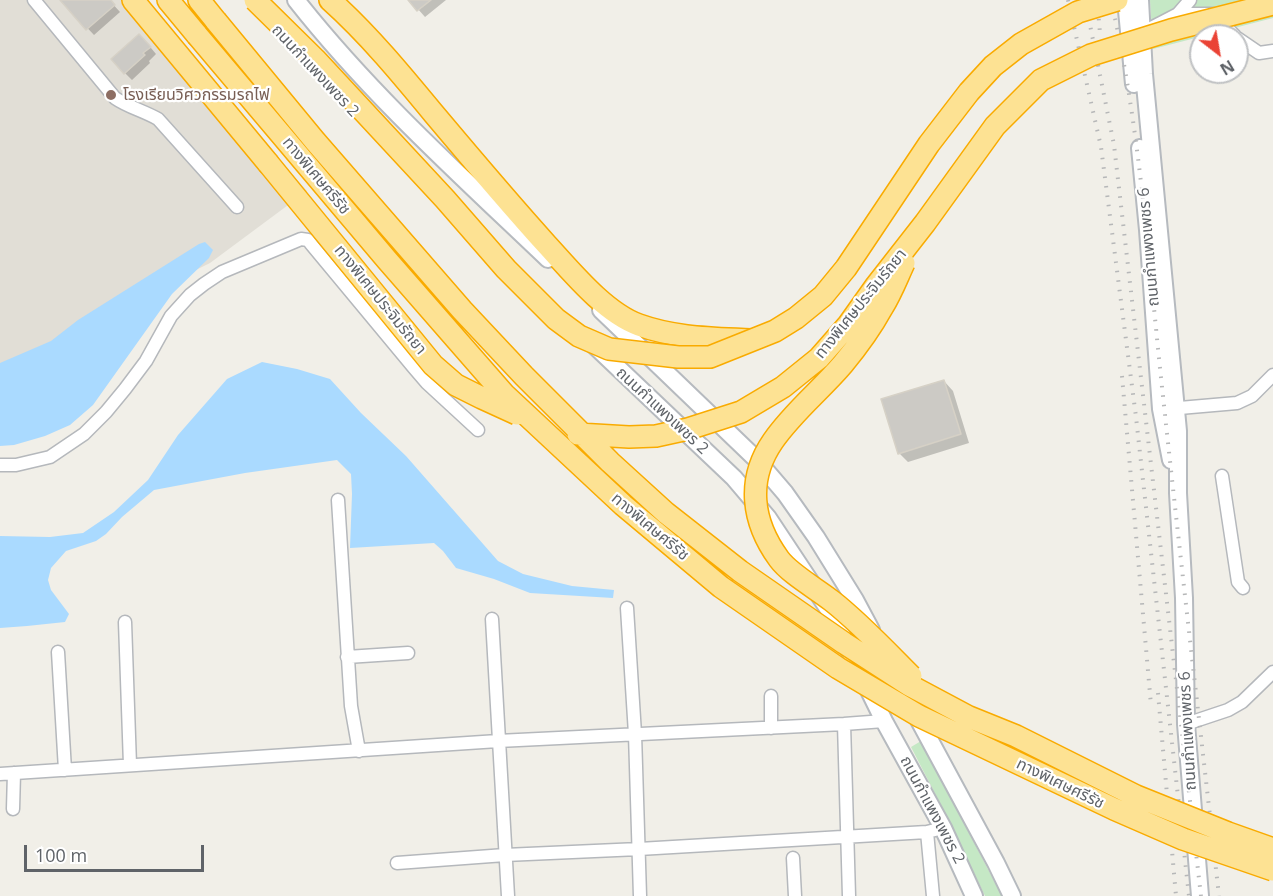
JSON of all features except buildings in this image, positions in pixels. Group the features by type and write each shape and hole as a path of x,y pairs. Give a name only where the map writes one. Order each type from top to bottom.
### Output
{"highway":[{"name":"ทางพิเศษประจิมรัถยา","path":"133,0 433,365 456,385 514,413 569,433 629,437 656,436 688,429 741,412 783,387 819,358 848,325 995,126 1041,80 1091,55 1171,30 1273,4"},
{"name":"ทางพิเศษศรีรัช","path":"168,0 296,153 504,394 623,505 721,587 838,668 919,716 1114,810 1183,839 1273,870"},
{"name":"ทางพิเศษศรีรัช","path":"199,0 293,114 462,310 610,462 666,513 740,571 909,685 969,717 1016,736 1136,796 1273,849"},
{"name":"ทางพิเศษประจิมรัถยา","path":"255,0 315,59 513,276 556,319 579,336 609,350 678,357 710,357 775,331 824,296 846,268 929,144 969,92 993,66 1021,44 1078,12 1117,0"},
{"path":"330,0 353,21 400,73 513,208 594,294 615,312 637,325 684,337 751,340"},
{"path":"925,223 883,308 864,338 843,365 784,426 772,442 762,461 755,489 755,502 761,528 780,561 833,602 932,696"}],"main road":[{"name":"ถนนกำแพงเพชร 2","path":"250,0 286,42 395,158 734,478 768,518 831,613 935,830 974,896"},
{"name":"ถนนกำแพงเพชร 2","path":"296,0 322,33 422,139 755,458 785,494 816,537 855,600 1012,896"},
{"name":"ถนนกำแพงเพชร 6","path":"1126,0 1168,409 1178,432 1186,724 1200,896"},
{"name":"ถนนกำแพงเพชร 6","path":"1140,0 1168,409"}],"street":[{"path":"34,0 115,98 158,119 237,207"},
{"path":"1142,33 1178,14 1190,0"},
{"path":"1178,14 1213,14 1223,24"},
{"path":"1249,46 1259,53 1273,51"},
{"path":"0,465 16,465 50,457 84,434 125,389 146,361 171,316 190,296 222,272 301,240 308,240 428,383 478,430"},
{"path":"1168,409 1237,403 1252,396 1273,375"},
{"path":"1222,476 1238,582 1243,588"},
{"path":"338,500 351,706 359,751"},
{"path":"627,608 635,734 640,896"},
{"path":"492,619 508,896"},
{"path":"125,622 130,765"},
{"path":"58,652 65,770"},
{"path":"347,657 408,653"},
{"path":"1186,724 1228,710 1242,702 1273,672"},
{"path":"771,696 771,728"},
{"path":"0,774 498,741 884,721"},
{"path":"844,724 849,896"},
{"path":"13,809 14,773"},
{"path":"397,863 935,830 933,896"},
{"path":"793,858 795,896"}],"shaded area":[{"name":"โรงเรียนวิศวกรรมรถไฟ","path":"0,0 137,0 307,191 210,263 0,367"}],"green space":[{"path":"1150,0 1273,0 1273,18 1249,24 1189,24 1189,40 1153,49"},
{"path":"921,741 1002,896 985,896 911,747"}],"water":[{"path":"205,242 213,250 209,258 172,294 93,405 70,425 45,436 14,445 0,446 0,363 51,341 78,320"},
{"path":"262,362 330,379 361,413 406,456 498,561 523,574 572,586 614,590 613,598 530,593 456,568 434,543 350,548 351,474 337,460 245,473 154,490 106,534 96,541 66,551 51,568 48,580 51,590 69,614 65,622 0,628 0,536 50,537 83,533 114,512 148,480 178,435 227,379"}],"railway":[{"path":"1068,0 1101,147 1136,417 1189,896"},
{"path":"1085,0 1114,145 1201,896"},
{"path":"1097,0 1100,33"},
{"path":"1111,0 1129,96 1142,192 1219,896"},
{"path":"1122,376 1151,705"},
{"path":"1158,693 1176,896"}],"place":[{"name":"โรงเรียนวิศวกรรมรถไฟ","path":"111,95"}]}
